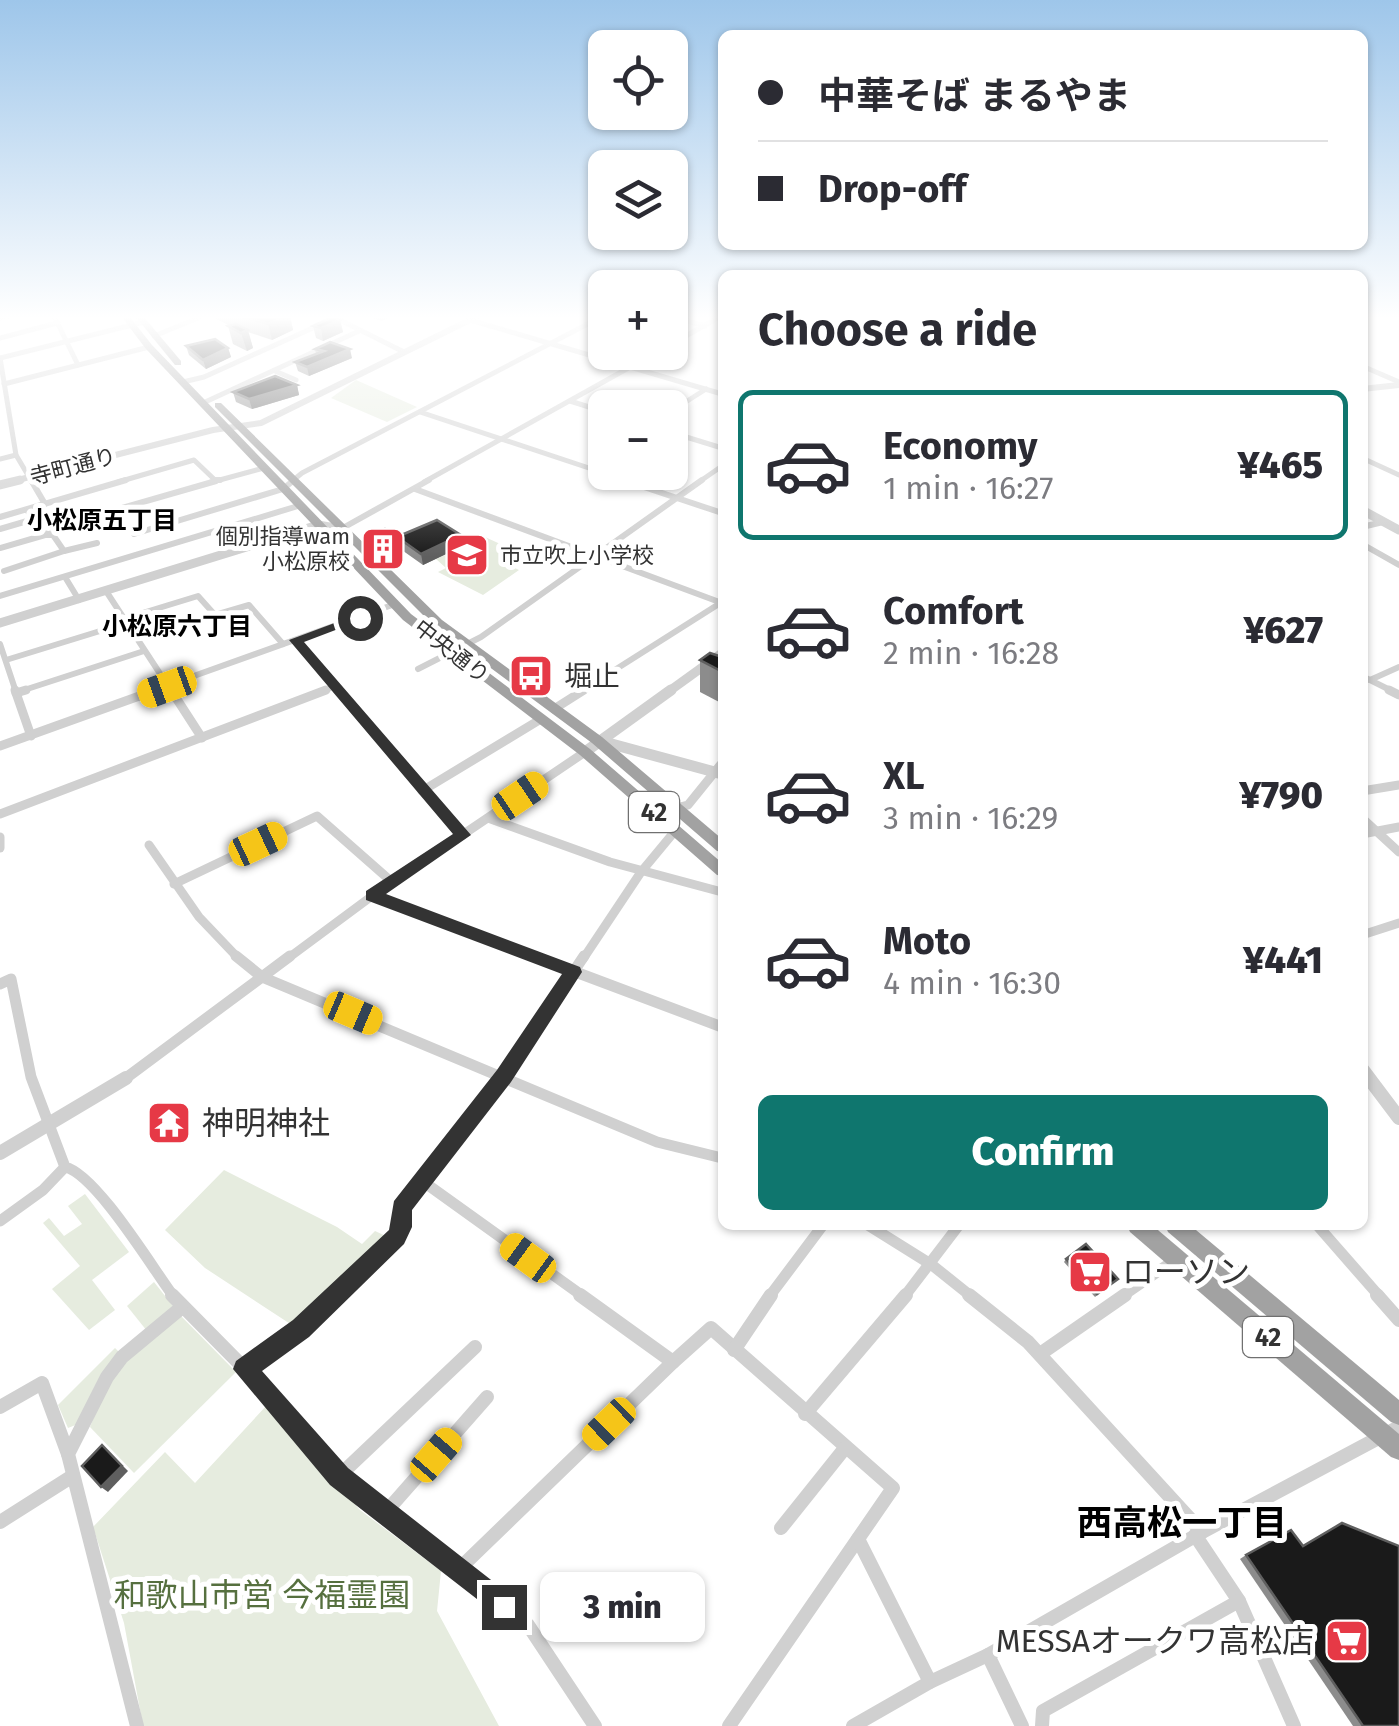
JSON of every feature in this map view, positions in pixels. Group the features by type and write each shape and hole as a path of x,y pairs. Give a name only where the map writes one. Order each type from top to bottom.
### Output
{"highway":[{"name":"中央通り","path":"204,397 239,426 287,484 298,506 396,604 541,719 591,746 718,844"},
{"name":"中央通り","path":"208,401 226,428 264,468 341,530 424,611 554,708 718,868"},
{"name":"42","path":"1143,1230 1394,1437"},
{"name":"42","path":"1181,1230 1399,1414"}],"street":[{"path":"4,397 16,455 44,504"},
{"path":"208,401 218,397"},
{"name":"寺町通り","path":"0,485 226,428 261,423 314,397"},
{"path":"134,534 287,484 450,397"},
{"path":"0,622 318,526 341,530 578,397"},
{"path":"570,401 588,407"},
{"path":"420,412 718,512"},
{"path":"0,440 12,438"},
{"path":"688,438 718,447"},
{"path":"0,459 16,455"},
{"path":"0,517 194,460 216,482"},
{"path":"1368,461 1399,476"},
{"path":"0,548 264,468"},
{"path":"418,670 466,645 718,469"},
{"path":"415,490 718,601"},
{"path":"0,596 298,506"},
{"path":"27,510 64,551"},
{"path":"1368,515 1399,532"},
{"path":"0,529 34,519"},
{"path":"1368,525 1380,522"},
{"path":"4,572 97,543"},
{"path":"1368,547 1399,565"},
{"path":"66,577 79,600"},
{"path":"106,592 202,738"},
{"path":"6,660 198,596 216,616 249,604 283,644"},
{"path":"0,746 396,604"},
{"path":"554,708 718,606"},
{"path":"296,640 463,835"},
{"path":"0,644 30,736"},
{"path":"16,693 144,652"},
{"path":"0,1153 126,1078 372,896 718,656"},
{"path":"1368,677 1399,666"},
{"path":"696,671 710,677"},
{"path":"1368,679 1399,695"},
{"path":"0,814 333,687"},
{"path":"422,791 541,719"},
{"path":"591,746 718,770"},
{"path":"676,808 688,804 718,772"},
{"path":"1368,791 1399,785"},
{"path":"174,884 318,816 392,882"},
{"path":"488,818 642,872 718,891"},
{"path":"1368,824 1399,852"},
{"path":"1368,832 1399,827"},
{"path":"245,1369 301,1328 396,1237 402,1227 402,1208 421,1180 504,1076 667,836 676,831"},
{"path":"0,838 0,848"},
{"path":"150,845 174,884 232,956 262,977 657,1142 718,1157"},
{"path":"372,896 718,1026"},
{"path":"1368,933 1399,922"},
{"path":"0,984 11,979 31,1077 66,1167"},
{"path":"1368,1077 1399,1118"},
{"path":"0,1220 66,1167"},
{"path":"66,1167 74,1168 104,1199 181,1308 245,1369 339,1476 528,1625 596,1726"},
{"path":"421,1180 672,1362"},
{"path":"734,1350 793,1261 819,1230"},
{"path":"876,1230 932,1266 1040,1354 1198,1534 1239,1601 1289,1724"},
{"path":"804,1414 932,1266 956,1230"},
{"path":"1321,1230 1399,1320"},
{"path":"1040,1354 1176,1259"},
{"path":"68,1454 107,1377 122,1357 181,1308"},
{"path":"457,1570 711,1328 804,1414 893,1488 729,1726"},
{"path":"339,1476 475,1347"},
{"path":"0,1407 42,1383 68,1454 137,1726"},
{"path":"385,1512 487,1397"},
{"path":"852,1726 988,1655 1198,1534 1394,1437"},
{"path":"781,1528 845,1448"},
{"path":"0,1522 71,1477"},
{"path":"858,1539 930,1682"},
{"path":"1042,1726 1043,1711 1239,1601"},
{"path":"988,1655 1022,1726"}],"green space":[{"path":"393,397 417,407 387,422 331,398"},
{"path":"485,537 524,555 509,565 519,570 483,595 438,572 446,568 436,559"},
{"path":"224,1170 337,1227 362,1244 375,1231 388,1237 298,1329 205,1268 165,1230"},
{"path":"85,1194 129,1252 92,1280 115,1310 89,1330 52,1289 80,1266 43,1223 49,1218 64,1236 82,1224 68,1206"},
{"path":"154,1282 173,1306 147,1331 127,1306"},
{"path":"181,1316 236,1372 134,1473 90,1427 111,1373"},
{"path":"115,1348 121,1354 78,1424 68,1428 58,1405"},
{"name":"和歌山市営 今福霊園","path":"267,1405 360,1510 441,1571 437,1611 499,1726 143,1726 124,1623 93,1527 165,1452 195,1483"}],"building":[{"path":"437,520 461,535 421,554 397,537 379,543 373,536 385,529 399,536"},
{"path":"710,653 718,656 718,669 700,660"},
{"name":"ローソン","path":"1086,1244 1118,1279 1097,1294 1066,1259"},
{"path":"102,1445 122,1466 101,1487 82,1466"},
{"name":"MESSAオークワ高松店","path":"1342,1523 1399,1546 1399,1726 1363,1726 1246,1555 1291,1530 1303,1546"}],"place":[{"name":"個別指導wam 小松原校","path":"383,549"},
{"name":"市立吹上小学校","path":"467,555"},
{"name":"堀止","path":"531,676"},
{"name":"神明神社","path":"169,1123"},
{"name":"ローソン","path":"1090,1272"},
{"name":"MESSAオークワ高松店","path":"1347,1641"}],"district":[{"name":"小松原五丁目","path":"102,520"},
{"name":"小松原六丁目","path":"177,626"},
{"name":"西高松一丁目","path":"1182,1523"}],"route":[{"path":"360,618 296,640 463,835 372,896 574,972 504,1076 402,1208 402,1227 396,1237 301,1328 245,1369 339,1476 504,1607"}]}
